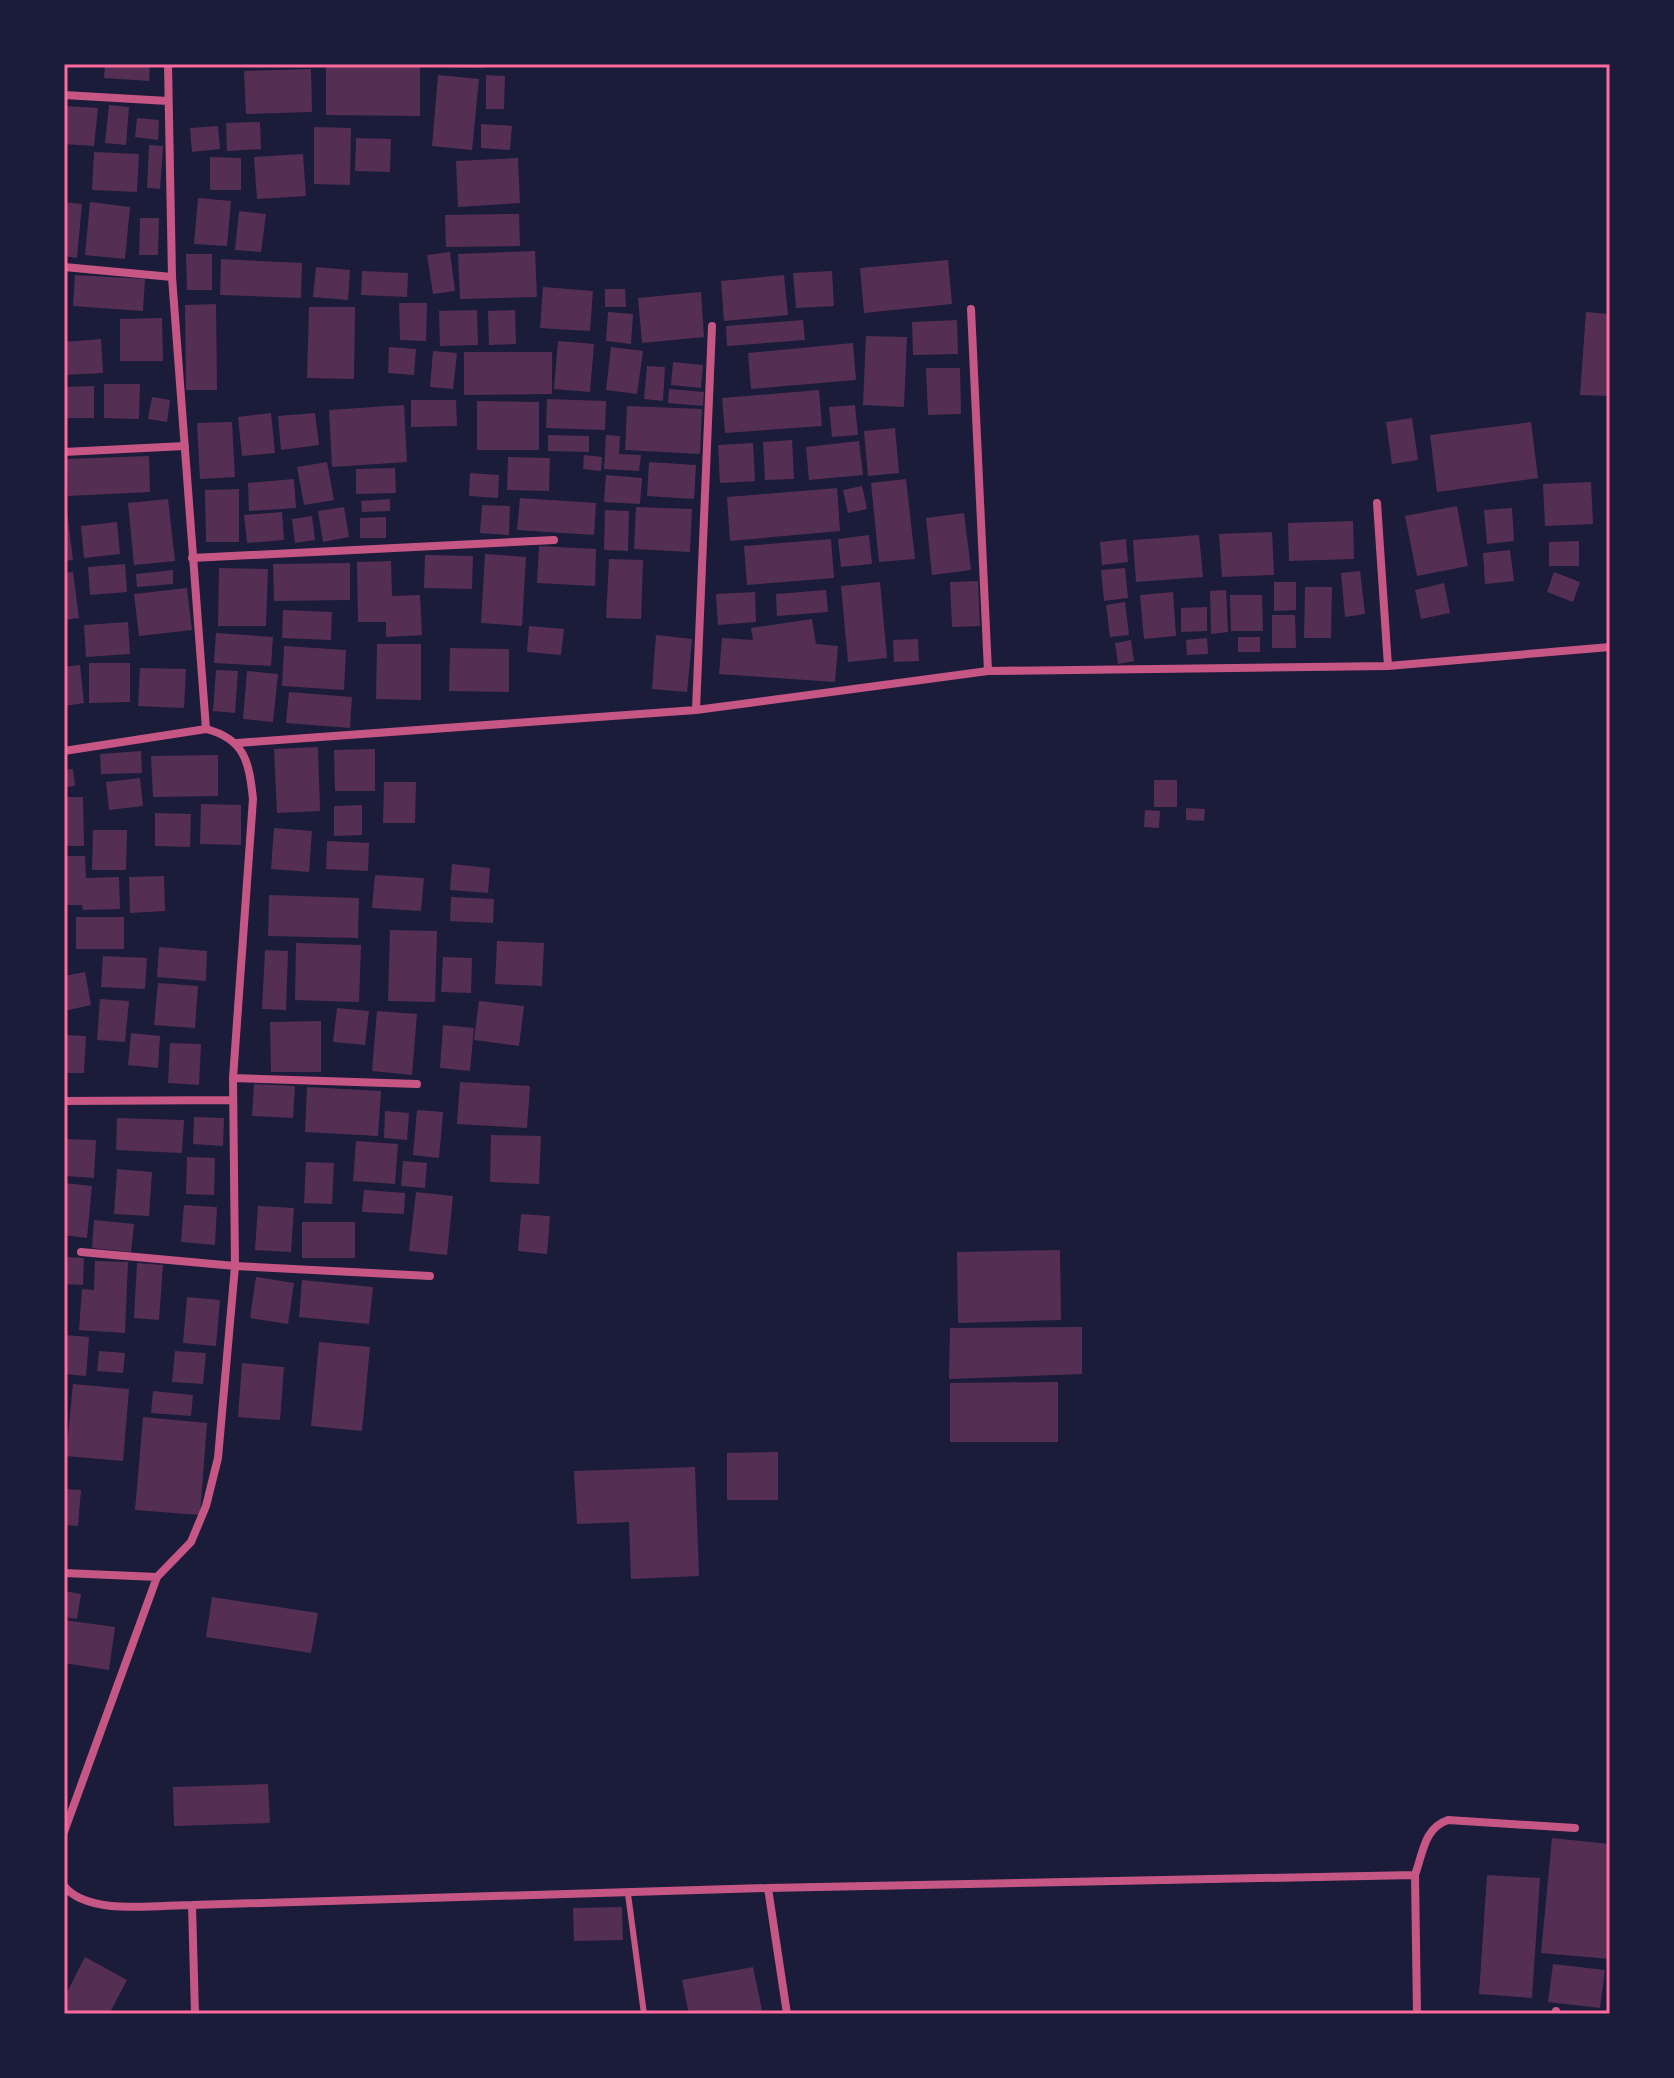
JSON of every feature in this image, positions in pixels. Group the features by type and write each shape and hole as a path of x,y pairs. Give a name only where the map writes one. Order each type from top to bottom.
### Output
{"street":[{"path":"168,64 172,277 206,729"},
{"path":"64,95 168,101"},
{"path":"64,267 172,277"},
{"path":"971,309 988,671"},
{"path":"696,710 712,326"},
{"path":"64,452 185,446"},
{"path":"1377,503 1388,666"},
{"path":"192,558 554,540"},
{"path":"237,743 696,710 988,671 1388,666 1610,647"},
{"path":"64,751 206,729 223,733 237,743 249,772 253,799 233,1078 235,1266 218,1458 206,1506 191,1542 157,1577 64,1832"},
{"path":"233,1078 417,1084"},
{"path":"64,1101 233,1100"},
{"path":"81,1252 235,1266 430,1276"},
{"path":"64,1573 157,1577"},
{"path":"1417,2014 1415,1875 1433,1826 1448,1820 1575,1828"},
{"path":"64,1886 81,1900 101,1906 1415,1875"},
{"path":"768,1888 787,2014"},
{"path":"192,1905 195,2014"}],"lane":[{"path":"628,1894 644,2014"}],"building":[{"path":"105,64 150,64 149,81 104,78"},
{"path":"326,64 420,64 420,116 326,115"},
{"path":"431,64 484,64 483,68 431,67"},
{"path":"311,69 312,112 246,114 244,71"},
{"path":"438,75 479,79 472,150 432,146"},
{"path":"486,75 505,76 504,109 486,109"},
{"path":"109,105 129,107 126,145 105,143"},
{"path":"64,106 98,108 94,146 64,144"},
{"path":"137,118 159,120 158,140 135,137"},
{"path":"260,122 261,149 227,151 226,123"},
{"path":"481,124 512,126 510,150 481,148"},
{"path":"218,126 220,149 192,152 190,128"},
{"path":"314,127 351,128 350,185 314,184"},
{"path":"356,138 391,139 390,172 355,171"},
{"path":"149,145 163,146 160,189 147,188"},
{"path":"94,152 139,154 137,192 92,190"},
{"path":"303,154 306,196 257,199 254,157"},
{"path":"210,157 241,158 241,190 210,190"},
{"path":"518,158 520,203 458,207 456,161"},
{"path":"198,198 231,201 227,246 194,244"},
{"path":"64,202 82,204 77,258 64,256"},
{"path":"90,202 130,207 125,259 85,255"},
{"path":"239,211 266,214 261,252 235,250"},
{"path":"519,214 520,246 446,247 445,215"},
{"path":"140,218 159,218 158,255 139,255"},
{"path":"535,251 537,297 460,299 458,254"},
{"path":"450,252 455,291 433,294 427,255"},
{"path":"186,254 212,254 212,290 187,290"},
{"path":"221,259 302,263 301,298 220,295"},
{"path":"948,260 952,304 864,313 860,268"},
{"path":"316,267 350,270 348,300 313,297"},
{"path":"362,271 408,273 407,297 361,295"},
{"path":"832,271 834,306 796,308 793,273"},
{"path":"75,275 145,279 143,311 73,306"},
{"path":"784,275 788,315 724,321 721,281"},
{"path":"543,287 593,291 590,331 540,328"},
{"path":"605,289 625,289 626,307 605,307"},
{"path":"701,292 704,337 642,343 638,298"},
{"path":"399,303 427,303 426,341 400,340"},
{"path":"216,304 217,390 186,390 185,305"},
{"path":"309,307 355,307 354,379 307,378"},
{"path":"477,310 478,345 440,346 439,311"},
{"path":"515,310 516,344 489,345 488,311"},
{"path":"608,312 633,314 631,344 606,341"},
{"path":"1586,312 1610,314 1610,396 1580,395"},
{"path":"162,318 163,361 120,361 120,319"},
{"path":"803,320 805,340 727,346 726,326"},
{"path":"957,320 958,354 913,355 912,322"},
{"path":"866,336 907,337 904,407 863,405"},
{"path":"101,339 103,373 64,375 64,342"},
{"path":"558,341 594,344 590,392 554,389"},
{"path":"853,343 856,380 751,389 748,353"},
{"path":"389,347 416,349 414,375 388,373"},
{"path":"611,347 643,351 637,394 606,390"},
{"path":"433,351 457,353 453,389 430,387"},
{"path":"464,352 552,352 552,394 464,395"},
{"path":"673,362 703,365 701,388 671,385"},
{"path":"647,366 665,367 663,401 644,399"},
{"path":"926,368 960,368 961,414 928,415"},
{"path":"104,384 140,384 139,419 104,418"},
{"path":"94,386 94,418 64,418 64,387"},
{"path":"669,389 704,392 703,406 668,403"},
{"path":"819,390 822,426 725,433 722,398"},
{"path":"152,397 170,400 167,422 148,419"},
{"path":"547,399 606,401 605,430 546,428"},
{"path":"411,400 456,400 457,426 411,427"},
{"path":"477,401 539,402 539,450 477,450"},
{"path":"404,405 407,462 332,467 329,410"},
{"path":"855,405 858,435 832,437 829,407"},
{"path":"627,406 702,409 700,454 625,450"},
{"path":"271,413 275,453 242,456 238,417"},
{"path":"315,413 319,445 281,450 278,416"},
{"path":"1412,418 1418,460 1392,464 1386,422"},
{"path":"232,422 235,477 200,479 197,423"},
{"path":"1531,422 1538,478 1437,492 1430,435"},
{"path":"895,428 899,473 868,476 864,431"},
{"path":"548,435 589,436 589,452 548,451"},
{"path":"606,435 620,436 619,454 641,455 639,471 604,469"},
{"path":"792,440 794,479 765,480 763,442"},
{"path":"859,441 863,475 809,480 806,447"},
{"path":"753,443 755,481 720,483 718,445"},
{"path":"584,455 602,457 601,471 583,469"},
{"path":"149,456 150,492 68,496 67,459"},
{"path":"508,457 550,458 549,491 507,490"},
{"path":"327,462 334,500 304,505 297,467"},
{"path":"649,462 696,465 694,499 647,496"},
{"path":"395,468 396,493 356,494 356,469"},
{"path":"470,473 499,475 498,498 469,496"},
{"path":"606,475 642,478 640,504 604,502"},
{"path":"294,479 296,508 249,511 248,483"},
{"path":"906,479 915,559 879,562 871,483"},
{"path":"1591,482 1593,524 1545,526 1543,484"},
{"path":"862,486 867,509 848,513 843,490"},
{"path":"837,488 840,531 730,541 727,497"},
{"path":"239,489 239,542 206,542 205,490"},
{"path":"520,498 596,503 594,535 517,530"},
{"path":"168,499 175,561 134,565 128,503"},
{"path":"390,499 390,511 362,512 361,501"},
{"path":"64,505 73,560 64,561"},
{"path":"482,505 510,506 509,535 480,533"},
{"path":"1457,506 1468,566 1417,576 1405,516"},
{"path":"344,507 349,537 323,542 318,511"},
{"path":"636,507 692,509 690,552 634,549"},
{"path":"1512,508 1514,541 1487,544 1484,510"},
{"path":"605,510 629,511 628,551 604,550"},
{"path":"282,512 284,540 247,543 244,515"},
{"path":"964,513 971,570 932,575 926,518"},
{"path":"312,516 315,540 295,543 292,519"},
{"path":"386,517 386,538 360,538 360,518"},
{"path":"1353,521 1354,559 1289,561 1288,523"},
{"path":"117,522 120,554 84,558 81,526"},
{"path":"1272,532 1274,575 1222,577 1219,534"},
{"path":"869,535 872,564 841,567 838,539"},
{"path":"1199,535 1203,577 1136,582 1133,540"},
{"path":"831,539 834,578 747,585 744,546"},
{"path":"1126,539 1128,562 1102,565 1100,542"},
{"path":"1579,541 1579,566 1549,566 1549,542"},
{"path":"539,546 596,549 595,586 537,583"},
{"path":"1510,550 1514,581 1485,584 1483,553"},
{"path":"485,554 526,557 522,626 481,623"},
{"path":"425,555 473,556 472,589 424,588"},
{"path":"609,559 643,560 641,619 606,618"},
{"path":"391,561 392,596 420,595 422,635 386,637 386,622 358,622 357,562"},
{"path":"350,563 350,600 274,601 273,564"},
{"path":"125,564 127,592 90,595 88,567"},
{"path":"219,568 268,569 266,626 218,626"},
{"path":"1125,568 1128,598 1104,601 1101,570"},
{"path":"173,570 173,584 137,587 136,574"},
{"path":"1360,571 1365,614 1345,617 1341,573"},
{"path":"73,572 79,618 64,620 64,573"},
{"path":"1554,572 1580,582 1573,602 1547,592"},
{"path":"978,581 980,626 952,627 950,582"},
{"path":"880,582 887,658 848,662 841,586"},
{"path":"1274,582 1296,582 1296,610 1274,611"},
{"path":"1444,583 1450,613 1421,619 1415,590"},
{"path":"1305,587 1332,587 1331,638 1304,638"},
{"path":"187,588 192,630 139,636 134,594"},
{"path":"826,590 828,612 777,616 776,594"},
{"path":"1226,590 1228,632 1211,634 1210,591"},
{"path":"755,592 756,622 718,625 716,594"},
{"path":"1173,592 1176,636 1144,639 1140,595"},
{"path":"1230,595 1262,595 1263,631 1231,631"},
{"path":"1125,602 1129,635 1110,637 1106,605"},
{"path":"1207,607 1207,631 1181,632 1181,608"},
{"path":"283,610 332,612 331,640 282,638"},
{"path":"1272,615 1295,615 1296,648 1272,648"},
{"path":"812,619 816,644 838,646 835,682 719,674 722,638 753,640 751,628"},
{"path":"128,622 130,654 86,657 84,625"},
{"path":"529,626 564,629 561,655 527,652"},
{"path":"216,633 273,637 271,666 214,663"},
{"path":"656,635 692,639 687,692 652,689"},
{"path":"1238,637 1260,637 1260,652 1238,652"},
{"path":"1207,638 1208,654 1187,655 1186,640"},
{"path":"918,639 919,661 894,662 893,640"},
{"path":"1131,640 1134,661 1118,664 1115,643"},
{"path":"377,644 421,644 421,700 376,699"},
{"path":"284,646 346,650 344,690 282,686"},
{"path":"450,648 509,649 509,692 449,691"},
{"path":"89,663 130,663 130,702 89,703"},
{"path":"80,665 84,703 64,706 64,667"},
{"path":"140,668 186,669 184,708 138,706"},
{"path":"216,670 238,671 235,713 213,711"},
{"path":"247,671 278,674 273,722 243,719"},
{"path":"289,692 352,697 350,728 286,723"},
{"path":"318,747 320,811 277,813 274,749"},
{"path":"375,749 375,791 335,791 334,750"},
{"path":"141,751 142,773 101,774 100,754"},
{"path":"218,755 218,796 153,797 151,756"},
{"path":"73,769 75,786 64,787 64,770"},
{"path":"140,778 143,806 109,810 106,782"},
{"path":"1154,780 1177,780 1177,807 1154,807"},
{"path":"384,782 416,782 415,823 383,823"},
{"path":"64,797 83,797 84,846 64,846"},
{"path":"201,804 241,805 241,845 200,844"},
{"path":"362,805 362,835 334,836 334,806"},
{"path":"1186,808 1205,809 1204,821 1186,820"},
{"path":"1145,810 1160,811 1159,828 1144,827"},
{"path":"155,813 191,814 190,847 155,846"},
{"path":"274,828 312,831 309,872 271,869"},
{"path":"93,830 127,830 126,870 92,870"},
{"path":"327,841 369,843 368,871 326,869"},
{"path":"64,856 85,856 86,878 119,877 120,909 83,910 82,905 64,905"},
{"path":"452,864 490,868 488,893 450,890"},
{"path":"375,875 424,878 421,911 372,908"},
{"path":"164,876 165,911 130,913 129,877"},
{"path":"269,895 359,898 358,938 268,936"},
{"path":"451,897 494,899 493,923 450,921"},
{"path":"76,917 124,917 124,949 76,949"},
{"path":"390,930 437,931 435,1002 388,1001"},
{"path":"497,941 544,943 542,986 495,984"},
{"path":"296,943 361,945 359,1002 295,1000"},
{"path":"159,947 207,951 206,981 157,977"},
{"path":"265,950 288,951 286,1010 262,1009"},
{"path":"103,956 147,958 145,989 101,987"},
{"path":"443,957 472,958 471,993 441,992"},
{"path":"85,972 91,1005 64,1011 64,976"},
{"path":"158,983 198,986 195,1028 154,1025"},
{"path":"100,999 129,1001 125,1042 97,1040"},
{"path":"479,1001 524,1006 519,1046 474,1040"},
{"path":"337,1008 369,1011 365,1045 333,1042"},
{"path":"377,1011 417,1014 412,1075 372,1071"},
{"path":"321,1021 321,1072 271,1072 270,1022"},
{"path":"443,1025 474,1028 470,1071 440,1068"},
{"path":"131,1033 160,1036 158,1068 128,1065"},
{"path":"64,1035 86,1036 84,1073 64,1073"},
{"path":"170,1043 201,1044 199,1085 168,1083"},
{"path":"460,1082 530,1086 527,1128 457,1124"},
{"path":"254,1084 295,1086 293,1118 252,1116"},
{"path":"307,1087 381,1091 378,1136 305,1132"},
{"path":"417,1110 443,1112 439,1158 413,1155"},
{"path":"385,1111 409,1113 407,1140 384,1138"},
{"path":"194,1117 224,1118 223,1146 193,1144"},
{"path":"117,1118 184,1120 182,1153 116,1150"},
{"path":"491,1135 541,1136 539,1184 490,1182"},
{"path":"67,1139 96,1140 94,1178 66,1176"},
{"path":"356,1141 398,1144 395,1184 353,1181"},
{"path":"187,1157 215,1158 214,1195 186,1194"},
{"path":"403,1161 427,1163 425,1188 401,1186"},
{"path":"306,1162 334,1163 332,1204 304,1203"},
{"path":"117,1169 152,1172 149,1216 114,1214"},
{"path":"64,1183 92,1186 87,1238 64,1235"},
{"path":"364,1190 405,1193 404,1214 362,1212"},
{"path":"416,1192 453,1196 447,1255 409,1251"},
{"path":"184,1205 217,1207 215,1245 181,1242"},
{"path":"258,1206 294,1208 291,1252 255,1250"},
{"path":"521,1214 550,1216 547,1254 518,1251"},
{"path":"94,1220 134,1224 131,1252 92,1248"},
{"path":"302,1222 355,1222 355,1258 302,1258"},
{"path":"1060,1250 1061,1320 958,1323 957,1252"},
{"path":"65,1257 84,1258 83,1285 64,1284"},
{"path":"95,1261 128,1262 125,1333 79,1330 82,1289 94,1290"},
{"path":"137,1263 163,1265 159,1320 134,1318"},
{"path":"256,1277 294,1283 288,1324 250,1318"},
{"path":"302,1280 373,1287 369,1324 299,1317"},
{"path":"187,1297 220,1300 216,1346 183,1343"},
{"path":"1082,1327 1082,1374 949,1379 950,1328"},
{"path":"64,1335 89,1337 86,1376 64,1374"},
{"path":"319,1342 370,1347 362,1431 311,1426"},
{"path":"99,1351 125,1353 123,1373 97,1371"},
{"path":"175,1351 206,1353 203,1384 172,1382"},
{"path":"242,1363 284,1367 280,1420 238,1417"},
{"path":"1058,1382 1058,1442 950,1442 950,1383"},
{"path":"73,1384 129,1389 123,1461 66,1456"},
{"path":"153,1391 193,1395 191,1416 151,1413"},
{"path":"143,1417 207,1423 200,1515 135,1510"},
{"path":"778,1452 778,1500 727,1500 727,1453"},
{"path":"695,1467 699,1576 631,1579 629,1522 577,1524 574,1471"},
{"path":"64,1489 81,1490 78,1526 64,1525"},
{"path":"64,1591 81,1594 77,1619 64,1617"},
{"path":"212,1597 318,1613 311,1653 206,1637"},
{"path":"64,1620 115,1627 109,1670 64,1663"},
{"path":"268,1784 270,1823 174,1826 173,1787"},
{"path":"1552,1838 1610,1844 1610,1959 1541,1953"},
{"path":"1487,1875 1540,1878 1532,1998 1479,1994"},
{"path":"622,1907 623,1940 574,1941 573,1908"},
{"path":"85,1957 127,1980 109,2014 64,2014 64,1998"},
{"path":"1553,1964 1605,1970 1600,2008 1548,2002"},
{"path":"753,1967 762,2010 742,2014 689,2014 682,1980"}]}
